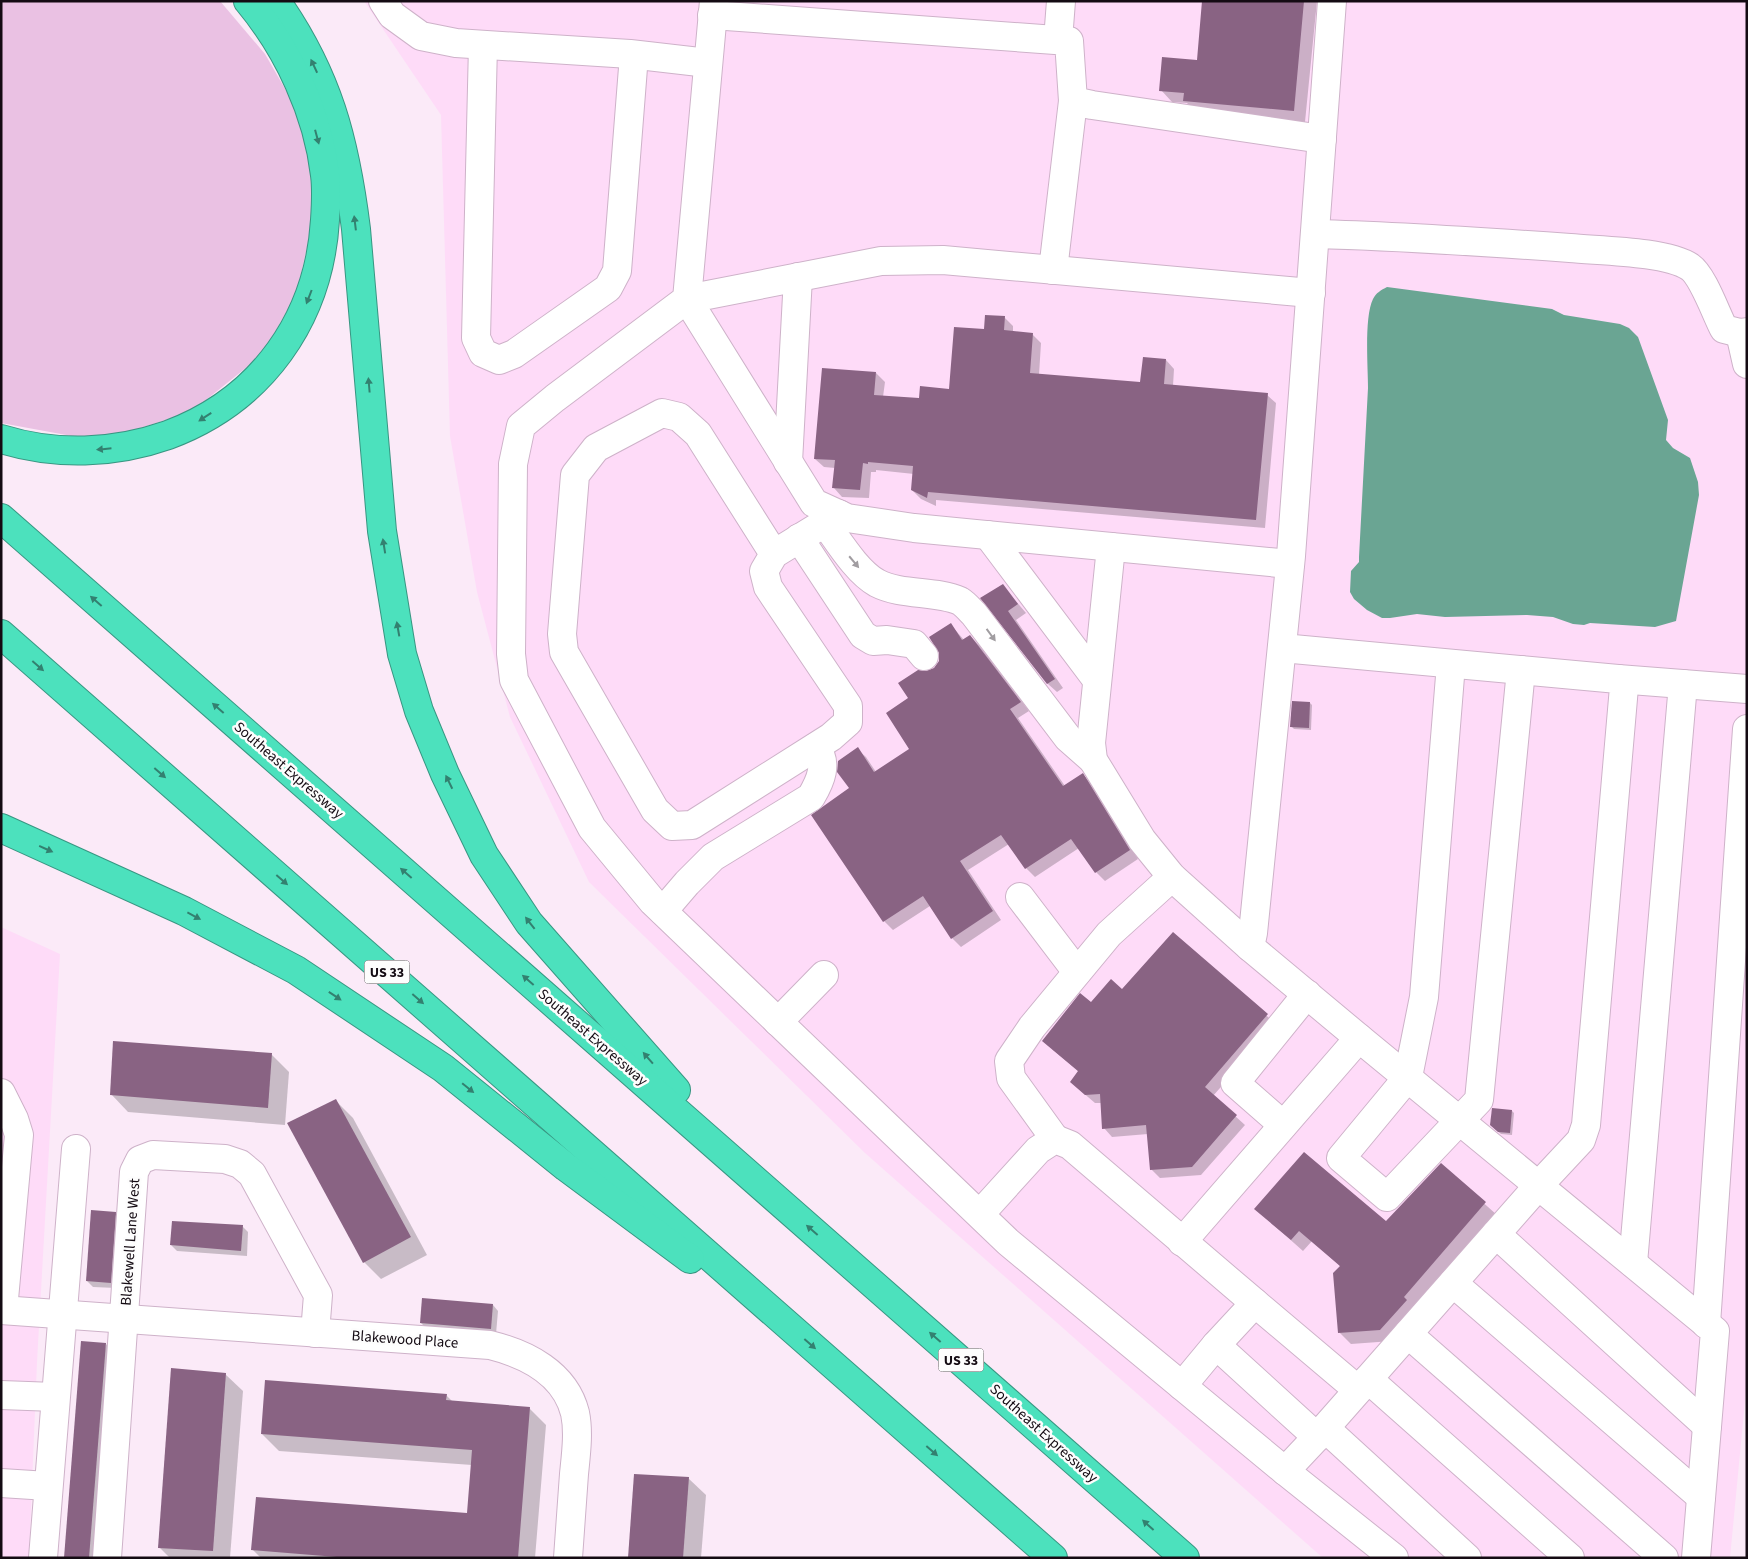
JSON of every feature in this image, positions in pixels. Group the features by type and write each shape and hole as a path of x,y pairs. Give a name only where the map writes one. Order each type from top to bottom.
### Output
{"highway":[{"path":"1,439 41,448 85,451 129,446 177,431 200,421 255,382 272,363 299,322 311,295 319,266 324,236 325,175 314,127 302,89 278,44 248,1"},
{"path":"276,1 292,24 324,88 342,145 356,229 382,531 402,654 419,711 444,774 484,856 529,923 683,1098 736,1162"},
{"name":"Southeast Expressway","path":"1,518 1185,1558"},
{"name":"US 33","path":"1,634 1053,1558"},
{"path":"1,828 184,911 296,970 443,1068 566,1167 673,1248 729,1287 773,1312"}],"lane":[{"path":"383,1 392,15 421,36 456,43 634,55 708,63"},
{"path":"1058,40 1062,1"},
{"path":"1250,947 1253,933 1290,564 1332,1"},
{"path":"1053,270 1073,101 1069,41 828,12 713,8 687,299 814,503 832,519 850,557 864,573 877,583 890,588 960,602 974,614 1068,738 1093,760 1142,840 1172,877 1250,947 1715,1331 1696,1558"},
{"path":"483,45 476,338 483,353 498,360 514,354 608,288 617,271 634,55"},
{"path":"1073,101 1322,139"},
{"path":"1315,234 1528,245 1668,258 1688,266 1697,273 1724,329 1743,333 1747,364"},
{"path":"1311,293 944,260 881,261 687,299 555,398 521,426 513,464 512,654 514,680 592,828 652,902 1008,1242 1285,1471 1394,1558"},
{"path":"788,462 798,277"},
{"path":"774,554 698,434 678,417 662,413 596,448 575,475 562,634 564,652 655,810 672,826 692,825 816,747 848,722 848,706 768,587 764,571 774,554 832,519 847,518 914,528 1290,564"},
{"path":"988,535 1097,680"},
{"path":"799,538 863,635 873,640 914,644 924,656"},
{"path":"1093,760 1091,743 1111,547"},
{"path":"1282,648 1747,689"},
{"path":"1451,664 1424,997 1408,1077 1341,1158 1387,1197 1479,1100 1520,670"},
{"path":"1285,1471 1321,1433 1581,1140 1586,1124 1624,687 1618,679"},
{"path":"1633,1263 1683,684"},
{"path":"1706,1324 1747,729"},
{"path":"663,911 687,882 714,857 811,797 819,783 823,766 821,754 816,747"},
{"path":"1172,877 1109,934 1032,1026 1009,1061 1011,1078 1055,1139 1070,1146 1255,1303 1363,1385 1570,1558"},
{"path":"1020,897 1077,972"},
{"path":"778,1022 824,975"},
{"path":"1283,1125 1234,1083 1307,994"},
{"path":"1182,1242 1359,1038"},
{"path":"1,1093 14,1119 19,1136 10,1143 2,1310"},
{"path":"980,1214 1038,1150 1055,1139"},
{"path":"43,1558 76,1149"},
{"name":"Blakewell Lane West","path":"107,1558 134,1172 140,1160 153,1155 225,1159 240,1164 252,1174 318,1295 315,1333"},
{"path":"1496,1234 1707,1426"},
{"path":"1453,1283 1701,1497"},
{"path":"1182,1386 1216,1345 1255,1303"},
{"name":"Blakewood Place","path":"2,1310 490,1345 512,1351 531,1360 553,1375 566,1391 575,1412 577,1434 568,1558"},
{"path":"1408,1334 1664,1558"},
{"path":"1216,1345 1467,1558"},
{"path":"1,1395 55,1397"},
{"path":"1,1483 48,1486"}],"shaded area":[{"path":"1,1 220,1 265,54 306,125 315,210 297,293 262,355 191,412 99,441 1,423"},
{"path":"364,1 1747,1 1747,1380 1730,1558 1323,1558 865,1153 589,882 510,717 477,592 450,436 441,115"},
{"path":"1387,287 1552,309 1564,315 1620,324 1629,328 1638,337 1668,420 1666,440 1673,448 1690,458 1698,482 1699,495 1676,621 1655,627 1590,623 1584,625 1573,624 1553,617 1527,615 1445,617 1417,614 1382,618 1367,610 1354,599 1350,592 1351,571 1359,562 1368,388 1368,318 1374,297"},
{"path":"1,927 60,954 37,1362 29,1558 1,1558"}],"building":[{"path":"1202,1 1304,1 1294,111 1183,101 1184,93 1159,91 1162,57 1197,60"},
{"path":"985,315 1005,316 1004,330 1033,333 1030,373 1140,382 1143,357 1166,359 1164,384 1268,393 1256,520 928,492 927,498 911,490 913,466 868,462 868,464 863,463 860,490 832,488 835,460 814,459 822,368 876,372 874,395 919,398 920,386 949,389 954,327 984,329"},
{"path":"1003,584 1018,604 1008,611 1055,679 1047,684 980,598"},
{"path":"951,623 962,640 970,635 1021,702 1010,709 1063,786 1083,773 1130,850 1095,873 1071,839 1025,869 1001,835 960,861 993,911 951,939 923,896 883,922 811,815 849,788 837,772 838,761 858,747 874,772 909,749 886,713 908,698 898,683 918,670 926,671 934,668 939,661 939,653 929,637"},
{"path":"1292,701 1310,702 1309,728 1290,727"},
{"path":"1173,932 1268,1014 1205,1087 1237,1115 1192,1167 1150,1170 1146,1125 1102,1129 1100,1094 1085,1095 1070,1082 1078,1071 1042,1041 1080,993 1091,1002 1111,979 1122,989"},
{"path":"113,1041 272,1053 268,1108 110,1095"},
{"path":"336,1099 411,1237 363,1263 287,1123"},
{"path":"1492,1108 1512,1110 1510,1133 1498,1132 1490,1125"},
{"path":"1304,1152 1386,1221 1441,1163 1486,1202 1404,1297 1407,1300 1380,1330 1338,1333 1333,1273 1340,1266 1299,1231 1291,1240 1254,1209"},
{"path":"91,1210 116,1212 111,1283 86,1281"},
{"path":"172,1221 243,1225 241,1251 170,1245"},
{"path":"422,1298 493,1304 491,1329 420,1323"},
{"path":"81,1341 106,1343 89,1558 64,1558"},
{"path":"171,1368 226,1373 213,1551 158,1548"},
{"path":"265,1380 447,1394 446,1400 530,1407 518,1558 349,1558 251,1550 256,1497 467,1513 472,1450 261,1434"},
{"path":"634,1474 689,1477 683,1558 628,1558"}]}
